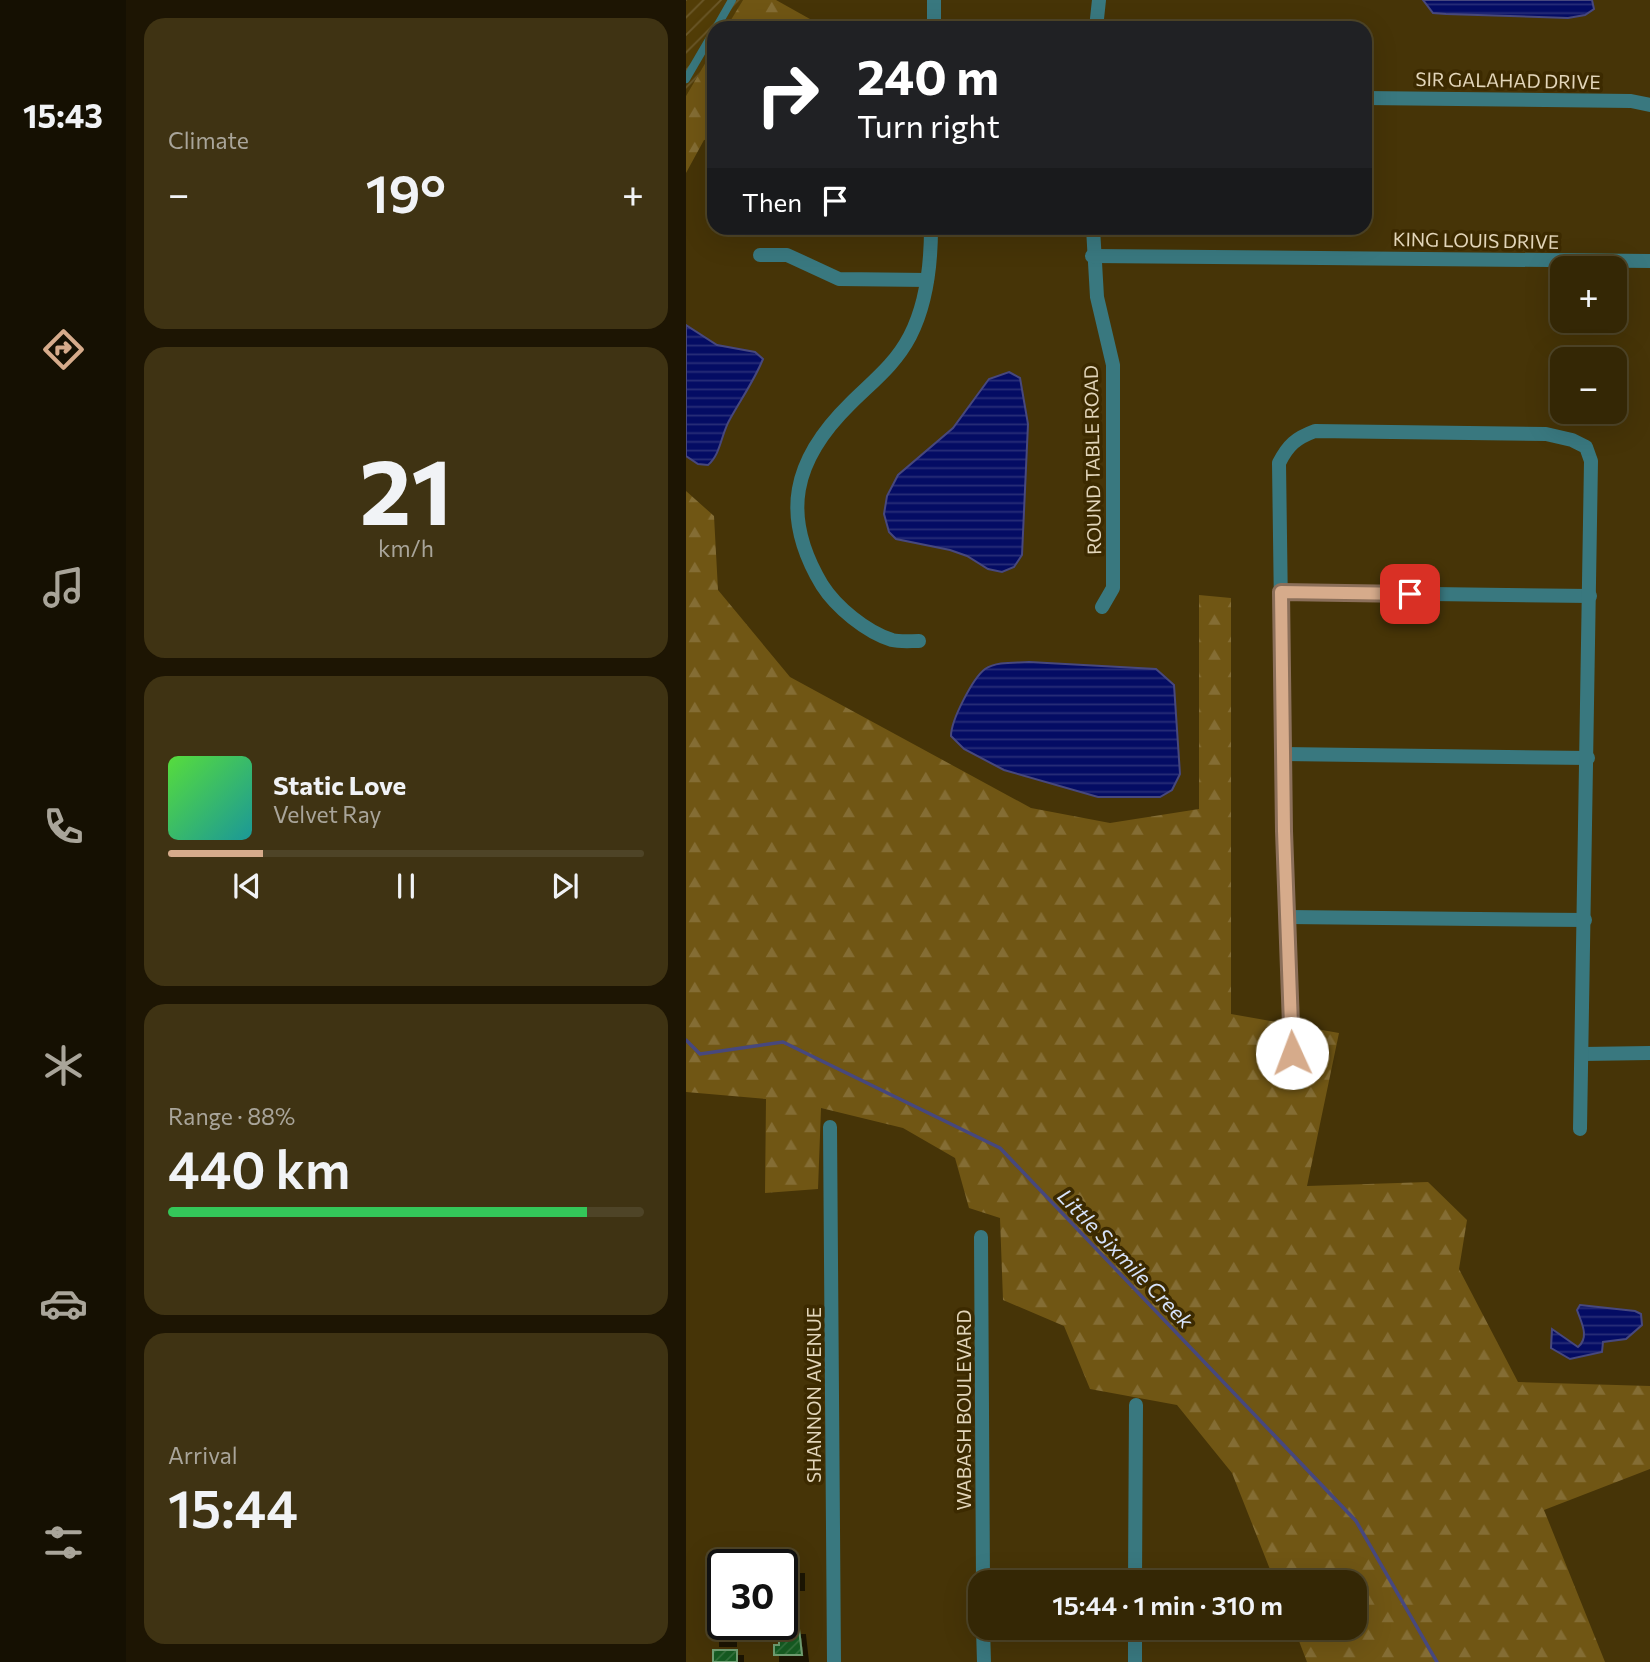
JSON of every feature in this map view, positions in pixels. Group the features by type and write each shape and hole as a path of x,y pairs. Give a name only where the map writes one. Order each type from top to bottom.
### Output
{"street":[{"path":"934,0 934,21"},
{"path":"1097,21 1099,0"},
{"name":"SIR GALAHAD DRIVE","path":"1372,98 1631,101 1650,105"},
{"path":"919,641 893,640 869,629 826,591 805,557 798,534 796,510 805,466 821,437 894,362 919,316 927,280 930,235"},
{"name":"ROUND TABLE ROAD","path":"1093,235 1092,256 1097,297 1113,365 1113,588 1102,607"},
{"path":"760,255 787,256 839,279 927,280"},
{"name":"KING LOUIS DRIVE","path":"1092,256 1650,261"},
{"path":"1300,1082 1292,1053 1287,917 1279,463 1287,447 1298,438 1315,431 1546,433 1586,447 1591,461 1580,1129"},
{"path":"1281,592 1590,596"},
{"path":"1283,754 1588,758"},
{"path":"1287,917 1585,920"},
{"path":"1583,1054 1650,1053"},
{"name":"SHANNON AVENUE","path":"830,1127 834,1662"},
{"name":"WABASH BOULEVARD","path":"981,1237 983,1570"},
{"path":"1135,1570 1136,1405"},
{"path":"983,1640 984,1662"},
{"path":"1135,1640 1135,1662"}],"lane":[{"path":"720,21 732,0"},
{"path":"686,79 707,44"}],"shaded area":[{"path":"686,0 743,0 730,21 707,21 707,60 686,96"},
{"path":"1423,0 1592,0 1594,9 1585,15 1568,18 1446,14 1433,13"},
{"path":"686,325 717,345 755,352 763,359 727,425 716,455 708,465 698,464 686,456"},
{"path":"1009,372 1020,378 1028,424 1022,555 1014,567 1002,572 988,569 967,556 950,550 896,539 889,532 884,514 887,496 898,475 953,428 989,379"},
{"path":"1029,662 1156,669 1174,685 1180,774 1172,790 1160,797 1098,797 1004,770 964,749 951,736 952,729 969,690 980,674 990,666"},
{"path":"1580,1305 1635,1311 1641,1314 1642,1325 1626,1339 1603,1342 1602,1352 1570,1359 1551,1348 1552,1329 1578,1347 1584,1334 1577,1310"}],"green space":[{"path":"743,0 776,0 814,21 730,21"},
{"path":"707,60 707,140 704,140 686,173 686,96"},
{"path":"686,491 714,516 718,590 790,677 1031,808 1110,823 1199,809 1199,595 1231,598 1231,1014 1339,1033 1307,1186 1428,1182 1467,1220 1459,1269 1518,1382 1650,1386 1650,1469 1544,1510 1605,1662 1307,1662 1299,1640 1367,1640 1367,1570 1270,1570 1232,1473 1177,1405 1090,1389 1064,1326 1003,1300 1000,1218 969,1208 955,1158 903,1128 821,1108 818,1189 765,1193 766,1099 686,1092"}],"building":[{"path":"799,1629 802,1655 774,1655 774,1645 779,1645 779,1640 798,1640"},
{"path":"713,1650 737,1650 737,1662 713,1662"}],"waterway":[{"name":"Little Sixmile Creek","path":"686,1040 700,1054 783,1042 1000,1148 1356,1521 1437,1662"}],"route":[{"path":"1292,1053 1284,831 1281,592 1410,594"}]}
